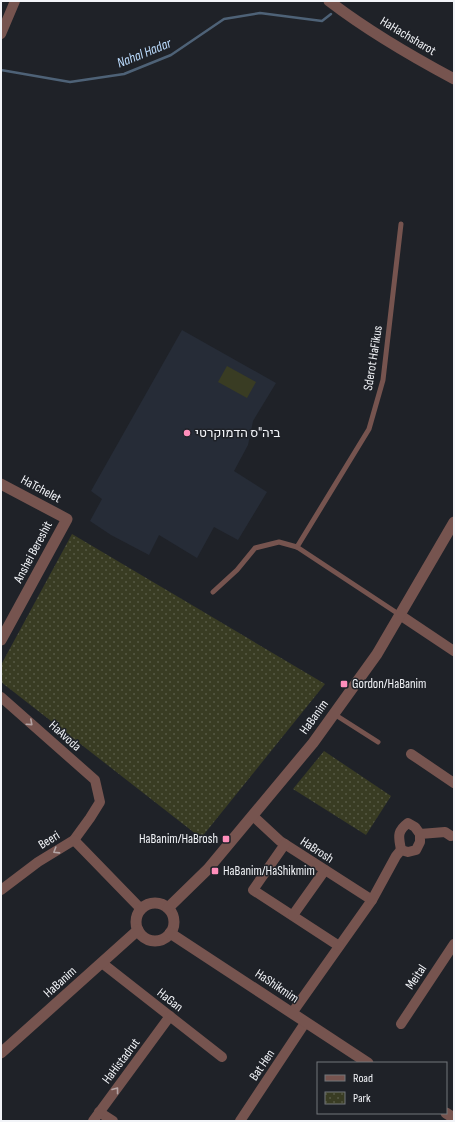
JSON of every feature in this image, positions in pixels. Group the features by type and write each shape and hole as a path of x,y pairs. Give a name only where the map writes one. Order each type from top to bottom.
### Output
{"street":[{"path":"1,34 15,1"},
{"name":"HaHachsharot","path":"329,1 364,26 413,57 454,79"},
{"name":"HaTchelet","path":"1,484 67,519"},
{"name":"Anshei Bereshit","path":"1,640 67,519"},
{"name":"HaBanim","path":"168,908 208,869 298,762 334,714 376,654 454,522"},
{"path":"400,615 454,651"},
{"name":"HaAvoda","path":"1,697 95,780 100,802"},
{"path":"411,754 454,783"},
{"name":"Beeri","path":"1,890 38,862 74,840 100,802"},
{"name":"HaBrosh","path":"252,816 285,844 372,900"},
{"path":"408,823 416,827 420,834 420,842 416,850 408,852 401,850 398,836 402,827 408,823"},
{"path":"420,834 445,832 451,836"},
{"path":"74,840 141,909"},
{"path":"285,844 253,890 339,946"},
{"path":"292,1013 372,900 396,856 401,850"},
{"path":"293,916 325,870"},
{"path":"157,902 168,908 174,917 173,928 170,934 166,938 153,941 142,936 138,930 136,919 141,909 146,905 157,902"},
{"name":"HaBanim","path":"1,1053 138,930"},
{"name":"HaShikmim","path":"170,934 366,1062"},
{"name":"Meital","path":"401,1024 454,944"},
{"name":"HaGan","path":"102,963 222,1057"},
{"name":"HaHistadrut","path":"92,1121 170,1016"},
{"name":"Bat Hen","path":"240,1121 305,1023"},
{"path":"99,1112 113,1121"}],"lane":[{"name":"Sderot HaFikus","path":"297,547 369,429 383,380 401,224"},
{"path":"213,592 237,570 255,548 279,542 297,547 400,615"},
{"path":"334,714 378,742"}],"shaded area":[{"name":"ביה\"ס הדמוקרטי","path":"182,330 276,383 253,421 248,445 234,471 267,492 238,540 214,527 197,558 159,535 149,555 111,535 90,521 102,499 91,491"}],"green space":[{"path":"227,366 256,382 247,398 218,382"},
{"path":"72,534 325,684 201,838 1,682 1,665"},
{"path":"324,751 391,796 366,835 293,789"}],"waterway":[{"name":"Nahal Hadar","path":"1,70 70,82 124,74 171,55 224,19 260,13 322,21 331,14"}],"place":[{"name":"ביה\"ס הדמוקרטי","path":"187,433"},
{"name":"Gordon/HaBanim","path":"344,684"},
{"name":"HaBanim/HaBrosh","path":"226,839"},
{"name":"HaBanim/HaShikmim","path":"215,871"}]}
